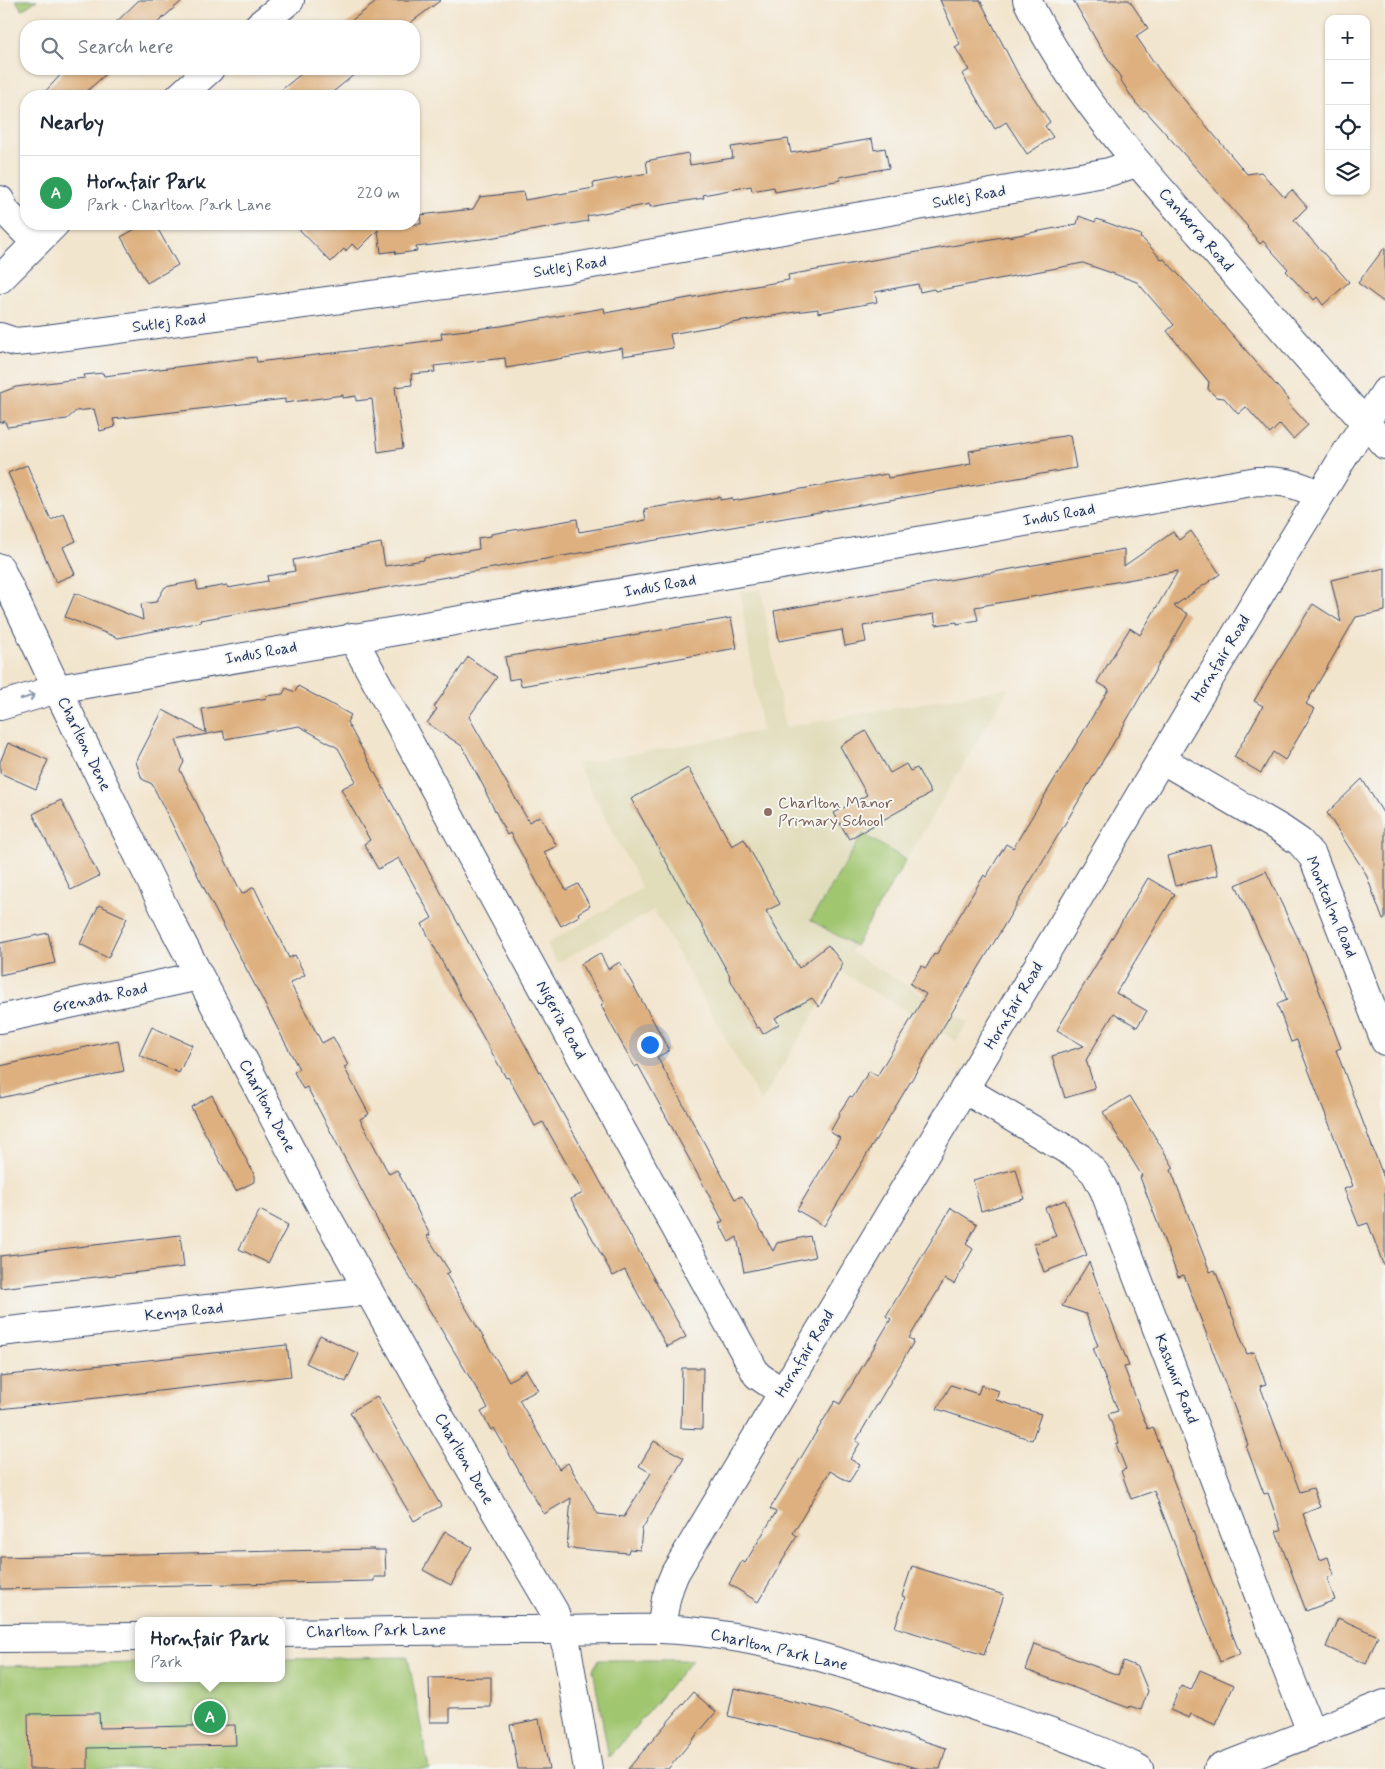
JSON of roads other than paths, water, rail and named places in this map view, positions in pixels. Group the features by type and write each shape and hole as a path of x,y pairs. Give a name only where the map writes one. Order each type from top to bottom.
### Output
{"street":[{"path":"265,20 290,0"},
{"name":"Canberra Road","path":"1027,0 1043,34 1088,103 1136,163 1385,446"},
{"path":"187,90 203,75"},
{"name":"Sutlej Road","path":"0,337 15,342 38,340 564,270 1109,172 1136,163"},
{"path":"0,200 6,212 20,226"},
{"path":"23,230 36,243"},
{"path":"0,279 49,230"},
{"name":"Hornfair Road","path":"662,1629 667,1590 675,1573 1161,759 1320,495 1385,392"},
{"name":"Indus Road","path":"0,706 56,689 764,568 1257,481 1281,481 1303,487 1320,495"},
{"name":"Charlton Dene","path":"0,568 56,689 199,976 306,1179 423,1388 554,1612 567,1648 588,1769"},
{"name":"Nigeria Road","path":"352,637 545,992 757,1375 782,1392"},
{"name":"Montcalm Road","path":"1161,759 1281,829 1300,842 1313,857 1385,1041"},
{"name":"Grenada Road","path":"0,1019 199,976"},
{"name":"Kashmir Road","path":"964,1089 1079,1157 1095,1173 1108,1200 1311,1732"},
{"name":"Kenya Road","path":"0,1332 368,1291"},
{"name":"Charlton Park Lane","path":"285,1633 394,1630 662,1629 729,1636 794,1650 860,1669 1066,1736 1106,1752 1139,1769"},
{"path":"0,1638 135,1637"},
{"path":"1218,1769 1385,1704"}],"place":[{"name":"Charlton Manor Primary School","path":"768,812"},
{"name":"Hornfair Park","path":"210,1717"}]}
